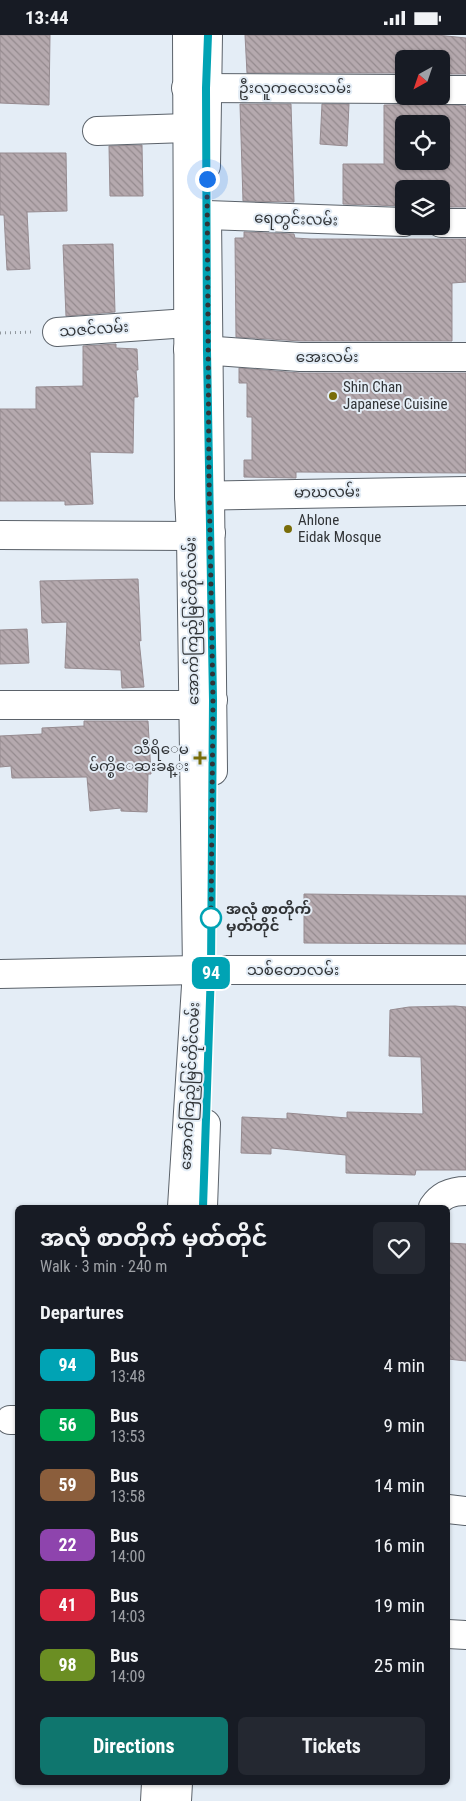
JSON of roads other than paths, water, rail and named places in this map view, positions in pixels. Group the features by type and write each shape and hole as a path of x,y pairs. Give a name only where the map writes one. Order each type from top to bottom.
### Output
{"street":[{"name":"အောက်ကြည့်မြင်တိုင်လမ်း","path":"188,35 196,88 198,217 199,496 203,703 203,1205"},
{"name":"အောက်ကြည့်မြင်တိုင်လမ်း","path":"198,350 188,323 198,217 187,128 208,35"},
{"name":"ဦးလူကလေးလမ်း","path":"196,88 395,89"},
{"path":"450,90 466,90"},
{"path":"97,131 187,128"},
{"name":"ရေတွင်းလမ်း","path":"198,217 395,222"},
{"path":"450,223 466,223"},
{"name":"သဇင်လမ်း","path":"57,332 188,323"},
{"name":"အေးလမ်း","path":"198,350 300,357 466,357"},
{"name":"မာဃလမ်း","path":"199,496 466,491"},
{"path":"0,535 201,534"},
{"path":"0,705 203,703"},
{"name":"အောက်ကြည့်မြင်တိုင်လမ်း","path":"182,1205 204,970"},
{"name":"သစ်တောလမ်း","path":"0,974 204,970 466,970"},
{"path":"434,1205 439,1199 454,1191 466,1191"},
{"path":"450,1509 466,1511"},
{"path":"450,1634 466,1635"},
{"path":"155,1801 156,1785"},
{"path":"177,1801 178,1785"}],"place":[{"name":"Shin Chan Japanese Cuisine","path":"333,396"},
{"name":"Ahlone Eidak Mosque","path":"288,529"},
{"name":"သီရိေမ မ်က္စိေဆးခန္း","path":"200,758"},
{"name":"အလုံ စာတိုက် မှတ်တိုင်","path":"211,918"}]}
